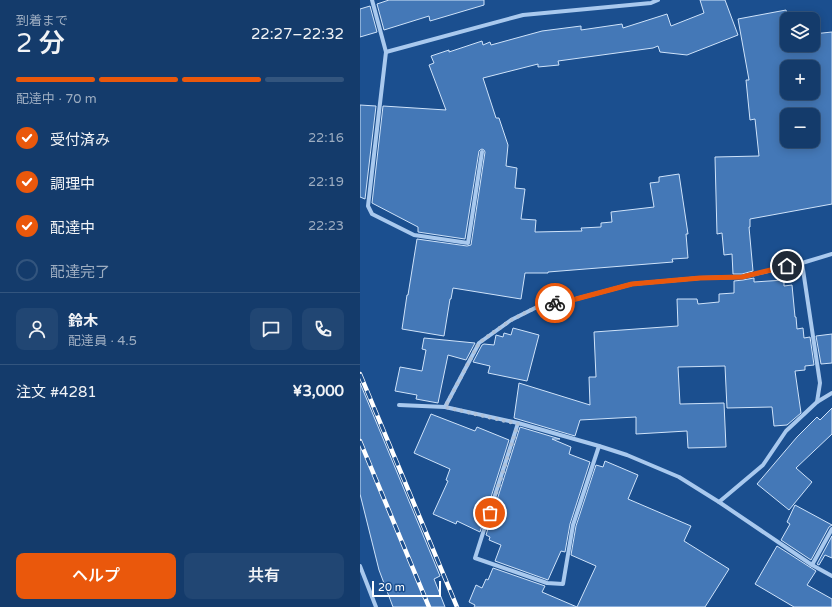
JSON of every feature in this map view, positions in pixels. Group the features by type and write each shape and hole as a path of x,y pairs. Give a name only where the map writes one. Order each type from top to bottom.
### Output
{"street":[{"path":"372,0 386,52 368,206 372,214 414,235 468,243 482,152"},
{"path":"386,52 523,15 658,0"},
{"path":"445,407 479,343 511,320 537,307 576,299 632,284 700,278 742,277 802,263 832,254"},
{"path":"802,263 820,383 818,402"},
{"path":"719,502 763,466 786,431 818,402 832,393"},
{"path":"399,405 445,407 518,424 627,455 679,477 719,502 812,565 832,576"},
{"path":"518,424 475,558 547,583 563,584 573,525 599,446"},
{"path":"812,565 832,529"},
{"path":"360,566 376,607"}],"building":[{"path":"389,0 484,0 484,5 430,21 429,16 384,30 377,4"},
{"path":"700,0 725,0 738,35 687,55 660,52 658,46 653,48 558,61 559,65 538,67 538,64 483,78 496,118 499,118 508,145 506,166 517,168 515,188 525,189 521,219 536,220 535,232 582,231 581,228 601,227 601,223 612,222 611,212 654,207 650,183 659,182 659,177 679,174 688,234 686,234 688,258 672,259 673,262 548,273 525,273 521,299 453,288 444,336 402,329 417,239 467,246 471,245 485,152 482,149 479,151 465,239 418,232 418,227 372,203 383,106 446,110 429,65 434,63 431,56 449,50 449,52 482,41 483,45 490,42 491,45 542,31 581,26 581,30 622,24 623,28 667,14 671,26 704,13"},
{"path":"370,6 377,32 360,37 360,9"},
{"path":"786,10 786,12 780,12 780,52 820,52 820,33 832,32 832,204 750,219 749,227 753,271 742,274 733,274 732,254 724,255 722,233 717,234 715,157 759,156 755,119 750,120 746,80 749,80 738,19"},
{"path":"360,105 376,106 365,199 360,197"},
{"path":"754,278 754,282 784,280 784,286 792,285 797,329 803,328 804,338 810,337 814,365 805,366 805,370 795,371 801,413 787,425 774,426 772,407 727,408 725,366 678,367 680,404 724,403 726,447 688,448 687,431 636,434 636,417 580,420 575,436 514,418 519,383 590,405 589,377 596,377 594,332 678,326 677,299 697,299 698,304 719,302 719,294 734,293 734,281"},
{"path":"513,328 539,335 527,381 488,373 490,366 473,362 482,345 494,345 496,335 503,337 504,333 511,335"},
{"path":"832,334 832,363 821,364 816,336"},
{"path":"424,338 475,343 466,360 448,355 438,403 416,399 417,395 395,391 400,367 422,371 426,350 422,349"},
{"path":"360,383 440,576 434,579 445,607 393,607 379,570 360,494"},
{"path":"832,408 832,434 796,468 812,482 789,510 757,484 797,437 817,417 820,420"},
{"path":"431,414 475,431 477,427 509,440 480,532 457,521 456,524 433,514 448,481 446,480 450,469 414,453"},
{"path":"520,427 560,439 552,439 571,447 569,454 590,462 570,524 565,552 561,551 548,580 495,561 501,545 489,540 490,537 486,535"},
{"path":"605,461 638,475 628,499 691,526 684,541 729,569 705,607 577,607 596,566 571,555 576,526 596,465 603,467"},
{"path":"795,505 832,525 829,527 811,560 781,540 790,524 787,522"},
{"path":"832,536 832,558 825,555 819,565 817,564"},
{"path":"777,546 816,571 807,585 832,599 832,607 794,607 755,584"},
{"path":"493,568 545,586 542,592 577,607 474,607 475,605 469,602 476,585 482,588 486,579 488,580"}],"railway":[{"path":"360,374 457,607"},
{"path":"360,441 429,607"}],"way so far":[{"path":"490,513 518,424 445,407 479,343 511,320 537,307 555,303"}],"route":[{"path":"555,303 632,284 700,278 742,277 787,266"}]}
